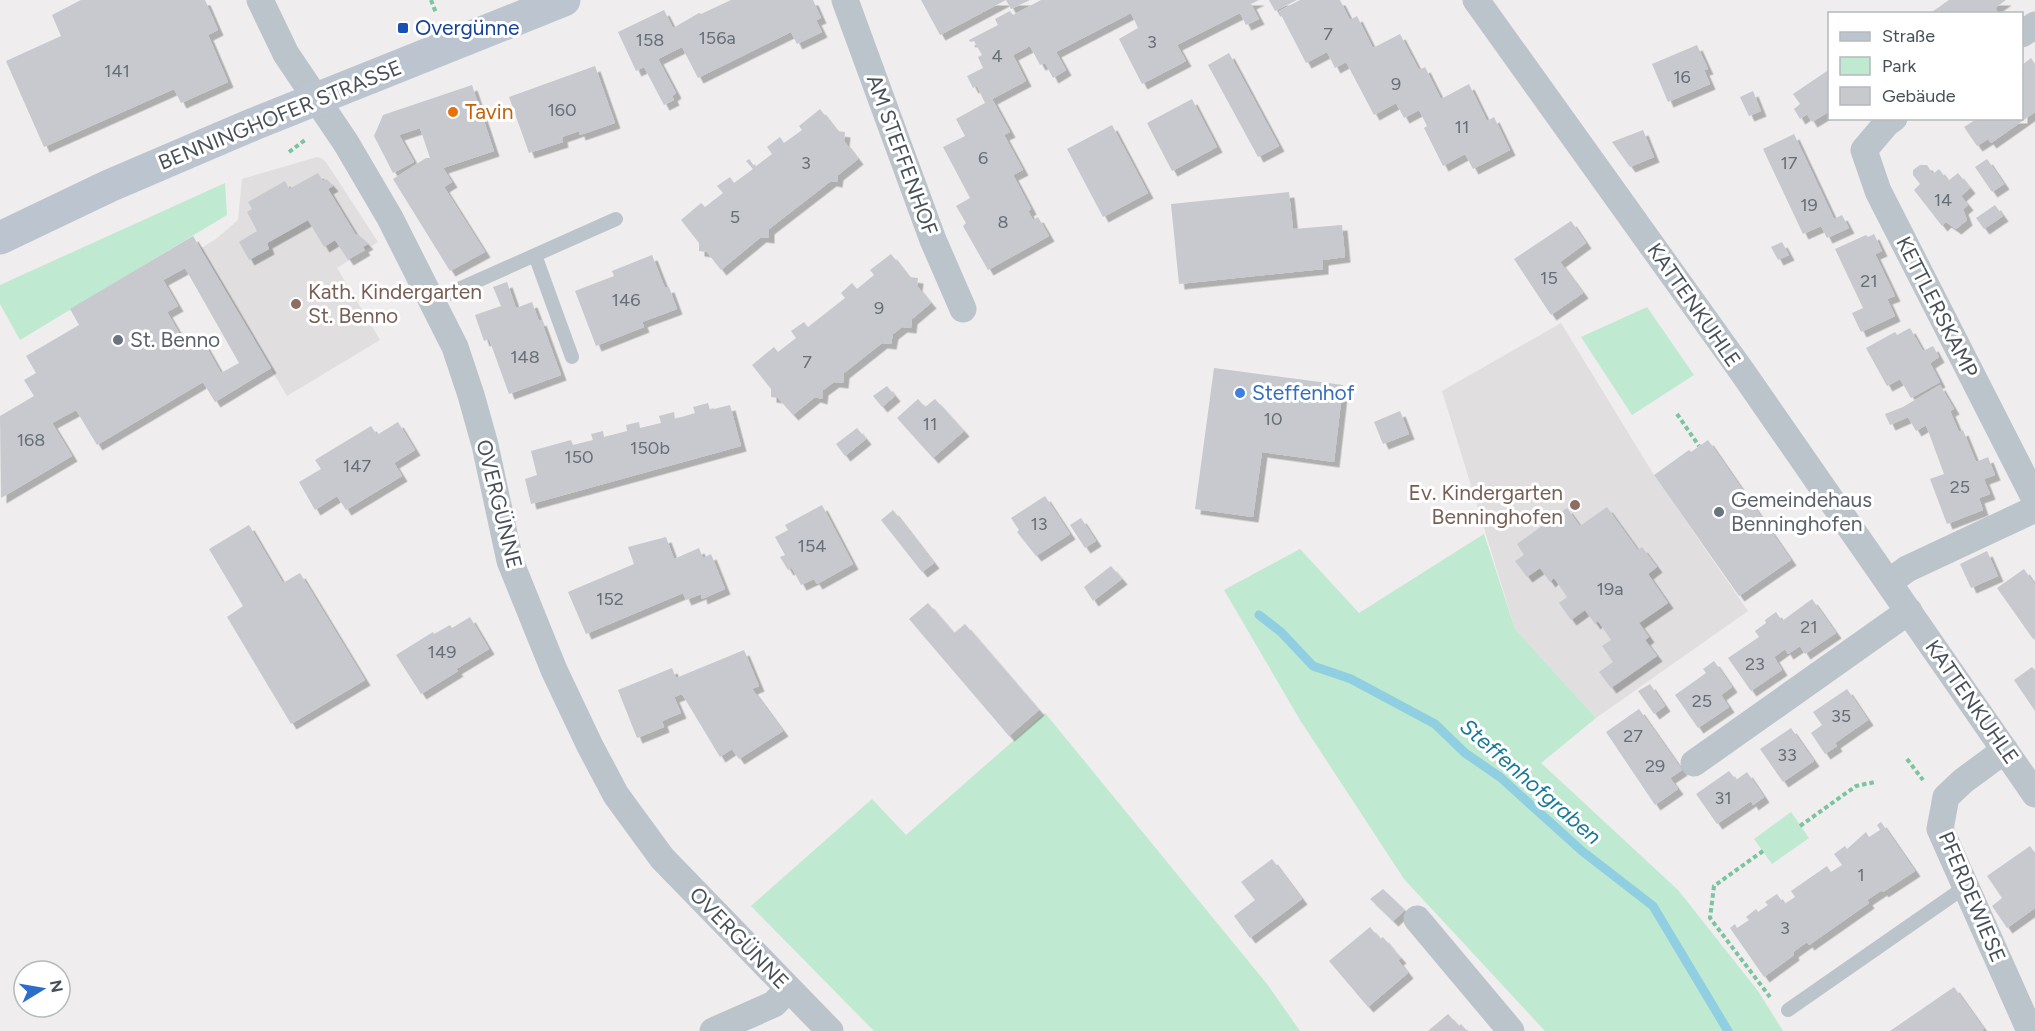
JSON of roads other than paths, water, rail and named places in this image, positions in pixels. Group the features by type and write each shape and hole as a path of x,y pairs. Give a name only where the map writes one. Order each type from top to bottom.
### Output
{"main road":[{"name":"BENNINGHOFER STRASSE","path":"0,238 109,186 316,99 564,0"}],"street":[{"name":"OVERGÜNNE","path":"260,0 286,54 346,143 390,218 454,347 485,445 510,561 554,670 616,795 662,858 830,1031"},
{"name":"AM STEFFENHOF","path":"845,0 933,240 963,309"},
{"name":"KATTENKUHLE","path":"1476,0 1646,236 2035,794"},
{"name":"KETTLERSKAMP","path":"1891,120 1864,150 1878,191 2035,500"},
{"path":"1889,582 1907,570 2035,509"},
{"path":"1694,763 1909,611"},
{"name":"PFERDEWIESE","path":"2005,750 1963,781 1946,797 1940,829 2030,1031"},
{"path":"1417,919 1511,1031"},
{"path":"713,1031 774,1004 788,989"}],"lane":[{"path":"432,301 616,219"},
{"path":"535,255 572,357"},
{"path":"1788,1010 1965,887"}],"waterway":[{"name":"Steffenhofgraben","path":"1259,615 1281,632 1313,666 1351,679 1435,724 1465,753 1500,777 1582,851 1653,906 1728,1031"}],"place":[{"name":"Overgünne","path":"403,28"},
{"name":"Tavin","path":"453,112"},
{"name":"Kath. Kindergarten St. Benno","path":"296,304"},
{"name":"St. Benno","path":"118,340"},
{"name":"Steffenhof","path":"1240,393"},
{"name":"Ev. Kindergarten Benninghofen","path":"1575,505"},
{"name":"Gemeindehaus Benninghofen","path":"1719,512"}]}
